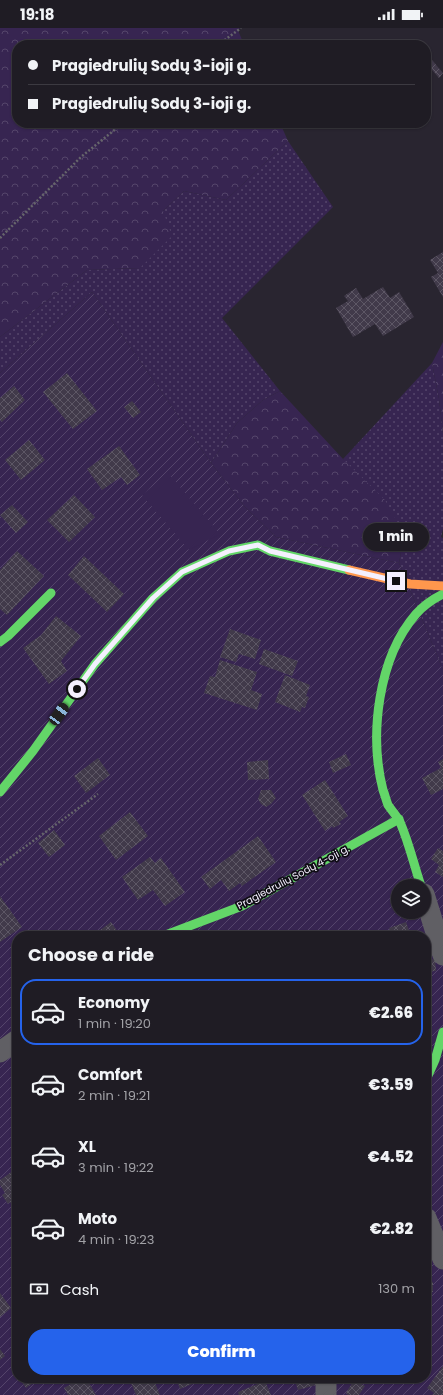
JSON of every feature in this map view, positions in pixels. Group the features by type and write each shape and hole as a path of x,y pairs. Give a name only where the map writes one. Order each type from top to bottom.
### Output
{"street":[{"path":"0,792 33,751 95,664 153,598 182,572 229,551 258,545 270,551 410,584 443,586"},
{"path":"0,642 8,636 51,593"},
{"path":"419,879 399,819 386,800 381,777 377,735 378,712 382,685 395,649 410,620 423,606 436,596 443,594"},
{"name":"Pragiedrulių Sodų 4-oji g.","path":"176,931 242,906 399,819"},
{"path":"431,916 443,955"},
{"path":"431,1068 443,1032"},
{"path":"0,1052 12,1044"},
{"path":"431,1230 443,1259"},
{"path":"326,1383 326,1395"}],"path":[{"path":"224,40 240,28"},
{"path":"0,238 81,157 117,128"},
{"path":"0,865 98,794"}],"green space":[{"path":"0,28 240,28 238,30 242,40 12,40 12,128 282,128 288,141 226,200 184,191 163,211 172,236 140,268 87,270 0,337"},
{"path":"288,141 333,207 222,318 280,391 263,400 237,423 211,463 92,292 0,373 0,337 87,270 140,268 163,211 184,191 226,200"},
{"path":"92,292 211,463 245,507 276,537 399,563 443,670 443,1395 0,1395 0,373"},
{"path":"443,342 443,433 439,399 432,363"},
{"path":"432,363 439,399 443,433 443,529 441,537 443,538 443,670 399,563 402,547 343,459"},
{"path":"280,391 343,459 385,500 399,525 402,547 399,563 276,537 245,507 211,463 237,423 263,400"},
{"path":"168,473 220,534 189,550 142,495"}],"building":[{"path":"431,59 443,73 439,78 431,69"},
{"path":"443,252 443,297 431,277 438,273 430,260"},
{"path":"383,287 390,298 399,292 414,317 383,336 375,324 353,337 336,308 348,301 344,296 356,288 363,299"},
{"path":"67,373 97,411 73,429 43,392"},
{"path":"14,386 25,400 2,422 0,420 0,398"},
{"path":"132,401 141,412 133,418 124,407"},
{"path":"29,440 45,460 21,480 5,460"},
{"path":"119,446 140,475 127,485 121,477 102,490 87,469"},
{"path":"74,495 95,517 69,542 47,520"},
{"path":"12,505 28,522 16,533 0,515"},
{"path":"17,551 44,576 7,615 0,609 0,570"},
{"path":"84,556 124,594 107,612 68,575"},
{"path":"56,616 81,636 61,661 67,671 49,684 23,648 41,635"},
{"path":"230,629 261,640 255,659 239,654 236,662 220,657"},
{"path":"264,649 298,661 292,676 259,664"},
{"path":"220,660 257,672 251,690 262,694 257,710 204,693 210,676 215,677"},
{"path":"285,675 310,685 306,696 309,697 305,708 302,707 300,712 275,702"},
{"path":"346,754 351,765 333,773 329,762"},
{"path":"98,758 110,775 86,793 74,776"},
{"path":"443,759 443,789 431,795 422,778 441,768 438,762"},
{"path":"268,760 269,779 248,780 247,762"},
{"path":"325,780 348,816 339,822 341,824 333,828 332,826 325,831 302,795"},
{"path":"261,790 271,790 276,798 266,807 261,804 258,799"},
{"path":"130,812 148,836 116,860 99,836"},
{"path":"54,830 65,845 49,857 38,843"},
{"path":"258,836 276,862 242,886 240,883 229,891 221,880 210,889 201,877"},
{"path":"438,848 443,851 443,877 435,872 439,865 431,859"},
{"path":"150,857 155,863 161,858 185,892 165,906 153,890 138,900 122,877"},
{"path":"0,896 22,927 16,931 12,931 12,934 0,942"},
{"path":"111,922 117,931 99,931"},
{"path":"406,922 409,931 390,931 389,928"},
{"path":"431,959 435,959 436,971 431,972"},
{"path":"12,1172 12,1205 10,1202 8,1204 2,1195 5,1193 0,1185 0,1180"},
{"path":"431,1282 433,1282 433,1292 431,1292"},
{"path":"0,1293 11,1308 0,1317"},
{"path":"0,1349 5,1356 0,1360"},
{"path":"443,1366 443,1395 432,1395 434,1393 427,1388"},
{"path":"22,1383 33,1383 26,1388"},
{"path":"72,1383 89,1383 96,1395 68,1395 64,1388"},
{"path":"131,1383 155,1383 160,1395 136,1395"},
{"path":"178,1383 195,1383 180,1389"},
{"path":"260,1383 266,1383 271,1395 239,1395 238,1392"},
{"path":"296,1383 320,1384 298,1390"},
{"path":"352,1383 360,1383 365,1386 359,1395 348,1395 346,1393"}],"traffic: fast":[{"path":"0,792 33,751 95,664 153,598 182,572 229,551 258,545 270,551 349,570"},
{"path":"0,642 8,636 51,593"},
{"path":"419,879 399,820 388,805 383,790 379,768 377,722 385,675 393,652 403,632 419,611 429,602 443,594"},
{"path":"176,931 242,906 399,819"},
{"path":"431,1069 443,1032"}],"traffic: slow":[{"path":"349,570 410,584 443,586"}],"route":[{"path":"77,689 95,664 153,598 182,572 229,551 258,545 270,551 396,581"}]}
